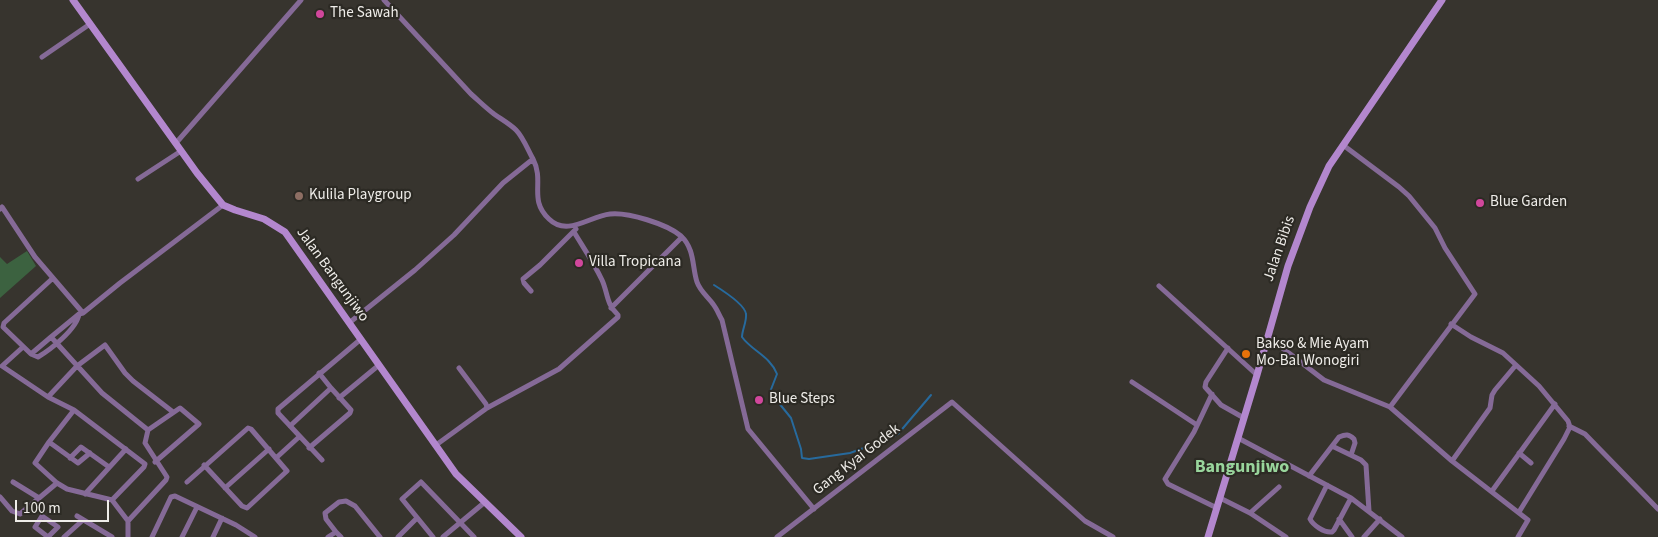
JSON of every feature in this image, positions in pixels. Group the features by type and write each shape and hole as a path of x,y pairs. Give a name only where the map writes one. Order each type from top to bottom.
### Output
{"main road":[{"path":"73,0 197,173 223,205"},
{"name":"Jalan Bibis","path":"1208,537 1288,266 1304,221 1330,166 1343,145 1442,0"},
{"name":"Jalan Bangunjiwo","path":"223,205 264,219 284,232 456,474 521,537"}],"street":[{"path":"176,143 301,0"},
{"path":"384,0 471,94 517,130 533,159 539,179 536,197 540,208 549,219 556,224 565,226 582,224 610,214 630,216 666,226 682,237 693,258 697,283 722,320 748,428 814,508"},
{"path":"42,57 90,24"},
{"path":"1343,145 1409,196 1435,228 1445,248 1474,292 1474,297 1451,324 1390,407"},
{"path":"138,179 181,150"},
{"path":"349,323 454,236 503,183 533,159"},
{"path":"31,354 81,313 223,205"},
{"path":"0,209 2,207 35,256 81,313"},
{"path":"531,291 524,283 524,279 582,224"},
{"path":"436,445 487,408 559,370 618,317 618,314 611,308 601,279 574,232"},
{"path":"611,308 682,237"},
{"path":"53,278 3,327 36,357 57,343 78,321 81,313"},
{"path":"1159,286 1257,375"},
{"path":"1451,324 1471,337 1503,353 1539,386 1568,421 1569,426 1564,439 1519,512"},
{"path":"51,337 102,393 148,430"},
{"path":"1268,337 1324,380 1390,407 1452,461 1528,520 1518,537"},
{"path":"322,460 278,413 278,409 361,339"},
{"path":"48,398 77,366 105,345 133,381 173,412"},
{"path":"23,347 2,366 48,398 74,410 145,465 112,500"},
{"path":"1228,348 1206,382 1206,387 1221,405 1244,418"},
{"path":"339,398 379,365"},
{"path":"1452,461 1490,408 1492,395 1495,390 1516,365"},
{"path":"459,368 487,408"},
{"path":"309,448 350,413 350,410 319,373"},
{"path":"1132,382 1197,425"},
{"path":"290,426 331,388"},
{"path":"1212,394 1197,425 1165,479 1168,484 1217,508"},
{"name":"Gang Kyai Godek","path":"777,537 952,402 1085,521 1114,537"},
{"path":"1492,491 1555,404"},
{"path":"128,521 166,482 167,477 155,462 145,443 148,430 180,408 199,426 155,462"},
{"path":"74,410 35,463 57,483 67,489 112,500 128,521 128,537"},
{"path":"1569,426 1584,434 1658,509"},
{"path":"187,482 204,466 246,428 251,429 287,471 249,507 244,507 204,466"},
{"path":"1308,476 1339,437 1348,434 1354,439 1355,443 1351,455"},
{"path":"276,458 299,437"},
{"path":"1238,438 1351,498 1402,537"},
{"path":"49,442 80,463 90,453"},
{"path":"1332,446 1361,460 1366,465 1370,511"},
{"path":"70,458 81,447 109,468"},
{"path":"85,494 126,449"},
{"path":"225,488 269,449"},
{"path":"1519,453 1531,463"},
{"path":"13,482 39,498"},
{"path":"433,537 402,499 421,482 474,537"},
{"path":"0,497 12,511 20,514 57,483"},
{"path":"1327,485 1311,516 1311,521 1329,532 1334,530 1351,498"},
{"path":"1250,513 1279,487"},
{"path":"152,537 173,496 222,518 255,537"},
{"path":"1220,498 1250,513 1286,537"},
{"path":"341,537 326,519 325,513 339,502 346,501 355,506 380,537"},
{"path":"443,537 485,502"},
{"path":"182,537 197,507"},
{"path":"77,516 112,537"},
{"path":"213,537 222,518"},
{"path":"398,537 417,518"},
{"path":"1340,519 1352,537"},
{"path":"1364,537 1380,519"},
{"path":"64,537 83,520"},
{"path":"328,537 336,532"}],"green space":[{"path":"27,251 36,266 0,298 0,257 7,264"}],"waterway":[{"path":"714,285 733,298 745,310 746,317 742,337 770,363 777,374 770,392 791,418 802,458 809,459 850,453 891,438 898,434 931,395"}],"place":[{"name":"The Sawah","path":"320,14"},
{"name":"Kulila Playgroup","path":"299,196"},
{"name":"Blue Garden","path":"1480,203"},
{"name":"Villa Tropicana","path":"579,263"},
{"name":"Bakso & Mie Ayam Mo-Bal Wonogiri","path":"1246,354"},
{"name":"Blue Steps","path":"759,400"}],"district":[{"name":"Bangunjiwo","path":"1242,468"}]}
